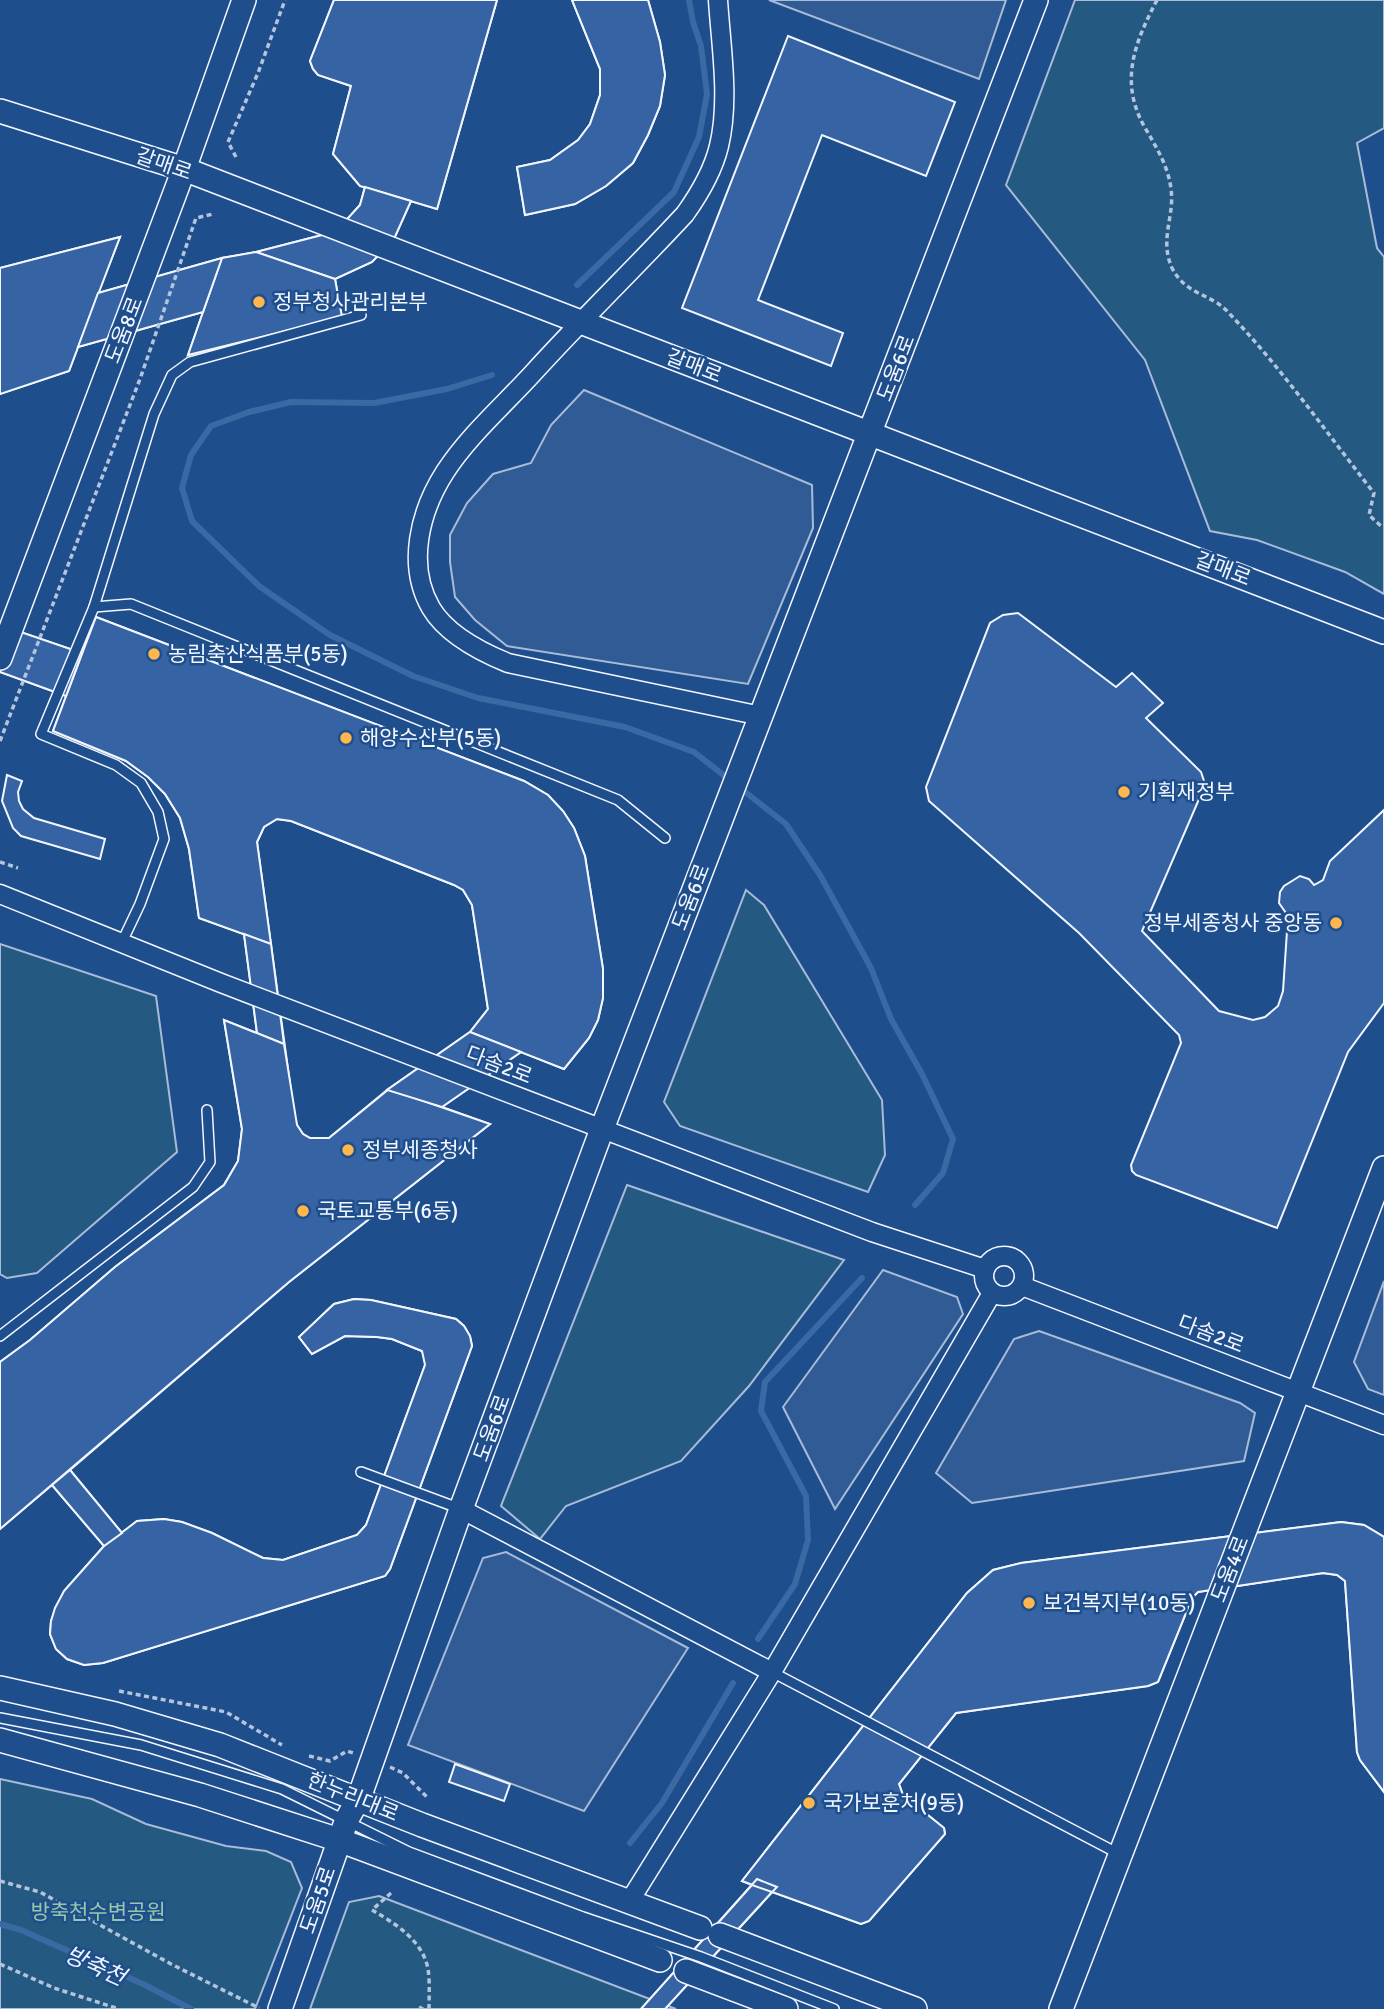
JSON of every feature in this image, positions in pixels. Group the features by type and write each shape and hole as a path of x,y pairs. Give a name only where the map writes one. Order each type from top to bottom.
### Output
{"street":[{"name":"도움8로","path":"0,658 184,169 244,0"},
{"path":"718,0 724,86 723,127 719,148 710,171 685,214 579,323 446,470 433,493 419,536 418,561 431,608 445,625 486,654 508,663 761,716"},
{"name":"도움6로","path":"359,1798 461,1509 603,1129 1036,0"},
{"name":"갈매로","path":"0,111 184,169 1384,632"},
{"name":"다솜2로","path":"0,894 221,983 872,1232 985,1269"},
{"name":"도움4로","path":"1061,2009 1384,1168"},
{"path":"1006,1256 1012,1258 1018,1261 1024,1272 1022,1286 1012,1295 1005,1297 992,1293 985,1282 985,1269 994,1259 1006,1256"},
{"name":"다솜2로","path":"1022,1286 1384,1425"},
{"path":"629,1902 772,1672 992,1293"},
{"path":"461,1509 772,1672"},
{"name":"한누리대로","path":"0,1688 115,1714 220,1745 915,2009"},
{"path":"0,1740 200,1796 343,1829 660,1960"},
{"name":"도움5로","path":"274,2007 343,1829 359,1798"},
{"path":"686,1971 786,2009"}],"lane":[{"path":"122,942 141,904 164,839 158,812 141,783 116,765 41,734 94,607 154,414 172,375 190,362 361,315"},
{"path":"94,607 131,604 618,800 665,838"},
{"path":"0,1336 192,1186 210,1162 207,1110"},
{"path":"361,1472 461,1509"},
{"path":"772,1672 1121,1855"},
{"path":"0,1718 141,1745 282,1788 343,1829 701,1957 834,2009"}],"path":[{"path":"236,156 228,142 285,0"},
{"path":"1157,0 1140,32 1131,61 1131,84 1140,118 1168,169 1172,193 1166,229 1173,269 1192,292 1223,308 1273,365 1374,493 1369,515 1384,526"},
{"path":"0,741 140,379 195,218 213,214"},
{"path":"0,862 18,868"},
{"path":"0,1881 40,1892 171,1964 274,2007"},
{"path":"391,1893 372,1910 395,1923 422,1950 428,1970 429,2009"},
{"path":"0,1964 54,1988 119,2009"}],"green space":[{"path":"1075,0 1384,0 1384,128 1357,143 1377,248 1384,257 1384,594 1345,572 1257,540 1210,531 1145,360 1006,185"},
{"path":"746,890 764,905 882,1100 885,1155 868,1192 680,1126 664,1102"},
{"path":"0,944 156,996 177,1152 37,1273 7,1278 0,1274"},
{"path":"627,1185 844,1260 749,1386 681,1461 566,1506 540,1539 501,1506"},
{"name":"방축천수변공원","path":"0,1779 92,1799 146,1824 226,1846 266,1851 291,1862 302,1888 255,2009 0,2009"},
{"path":"379,1896 676,2009 310,2009 349,1902"}],"shaded area":[{"path":"769,0 1006,0 979,79"},
{"path":"584,390 812,485 813,528 748,684 507,646 475,620 455,597 450,562 450,535 467,503 493,474 531,463 551,425"},
{"path":"883,1270 957,1297 963,1314 835,1509 783,1407"},
{"path":"1384,1281 1384,1395 1368,1389 1354,1362"},
{"path":"1039,1331 1240,1403 1255,1413 1244,1461 972,1503 936,1473 1014,1339"},
{"path":"506,1552 688,1648 584,1811 408,1745 483,1558"}],"building":[{"path":"334,0 497,0 437,209 411,201 394,239 372,262 335,279 342,317 188,355 203,312 78,347 69,371 0,394 0,268 120,237 98,293 222,258 322,235 341,226 360,205 365,187 360,186 333,154 351,86 318,75 310,61"},
{"path":"334,0 497,0 437,209 360,186 333,154 351,86 318,75 310,61"},
{"path":"572,0 648,0 660,42 665,75 660,106 633,163 606,186 575,204 525,215 517,167 550,160 578,140 590,124 600,95 600,69"},
{"path":"572,0 648,0 660,42 665,75 660,106 633,163 606,186 575,204 525,215 517,167 550,160 578,140 590,124 600,95 600,69"},
{"path":"788,36 955,102 926,176 822,135 758,300 843,333 831,366 682,308"},
{"path":"365,187 411,201 394,239 372,262 335,279 256,252 322,235 341,226 360,205"},
{"path":"120,237 69,371 0,394 0,268"},
{"path":"256,252 335,279 342,317 188,355 222,258"},
{"path":"222,258 203,312 78,347 98,293"},
{"name":"정부세종청사 중앙동","path":"1018,613 1116,687 1132,673 1163,703 1146,718 1201,772 1203,790 1142,931 1219,1011 1253,1020 1265,1017 1278,1006 1283,991 1288,916 1279,903 1280,892 1284,886 1300,876 1309,879 1314,885 1323,880 1330,861 1384,810 1384,1003 1348,1052 1277,1228 1136,1175 1132,1171 1131,1165 1181,1043 1179,1035 1079,933 929,801 926,787 990,623 1003,615"},
{"name":"정부세종청사","path":"96,617 524,781 548,795 574,828 585,856 603,969 603,998 598,1020 589,1038 564,1069 521,1052 442,1107 490,1124 289,1282 70,1470 122,1533 137,1521 164,1519 182,1522 212,1533 263,1558 283,1560 357,1535 366,1525 425,1359 422,1351 392,1339 377,1337 345,1336 312,1354 299,1337 334,1304 354,1299 371,1300 456,1319 470,1336 472,1346 390,1569 385,1576 103,1663 84,1665 67,1659 56,1649 50,1634 51,1621 64,1591 104,1546 52,1485 0,1529 0,1362 30,1340 115,1267 224,1185 238,1161 242,1129 224,1020 257,1033 244,934 199,918 189,849 180,818 165,794 126,761 53,731 66,696 0,672 0,625 82,653","holes":["277,819 291,821 463,890 472,905 488,1009 470,1032 387,1090 329,1138 310,1138 303,1134 294,1113 257,842 264,827"]},
{"path":"96,617 524,781 548,795 574,828 585,856 603,969 603,998 598,1020 589,1038 564,1069 470,1032 488,1009 472,905 463,890 454,885 291,821 277,819 264,827 257,842 271,944 199,918 189,849 180,818 165,794 126,761 53,731"},
{"path":"0,625 82,653 66,696 0,672"},
{"path":"7,775 22,781 18,792 19,801 23,809 34,818 105,839 100,859 21,836 13,828 2,801"},
{"path":"244,934 271,944 284,1044 257,1033"},
{"path":"224,1020 284,1044 297,1125 303,1134 310,1138 329,1138 389,1089 490,1124 289,1282 0,1529 0,1362 30,1340 115,1267 224,1185 238,1161 242,1129"},
{"path":"470,1032 521,1052 442,1107 387,1090"},
{"path":"354,1299 371,1300 456,1319 470,1336 472,1346 390,1569 385,1576 103,1663 84,1665 67,1659 56,1649 50,1634 55,1608 64,1591 104,1546 137,1521 164,1519 182,1522 212,1533 263,1558 283,1560 357,1535 366,1525 425,1365 422,1351 392,1339 377,1337 345,1336 312,1354 299,1337 334,1304"},
{"path":"70,1470 122,1533 104,1546 52,1485"},
{"path":"1341,1522 1364,1525 1384,1537 1384,1792 1357,1752 1345,1581 1337,1575 1323,1573 1198,1592 1192,1598 1158,1682 1148,1686 956,1713 899,1784 903,1795 944,1828 945,1834 869,1921 861,1924 772,1892 777,1887 757,1879 752,1885 742,1881 967,1593 993,1570 1021,1563"},
{"path":"1341,1522 1364,1525 1384,1537 1384,1792 1357,1752 1345,1581 1337,1575 1323,1573 1198,1592 1192,1598 1158,1682 1148,1686 956,1713 899,1784 903,1795 944,1828 945,1834 869,1921 861,1924 742,1881 967,1593 993,1570 1021,1563"},
{"path":"455,1764 510,1784 504,1801 449,1782"},
{"path":"757,1879 777,1887 665,2009 641,2009"},
{"path":"752,1885 772,1892 665,2009 641,2009"}],"waterway":[{"path":"577,285 674,192 699,137 707,94 701,46 689,0"},
{"path":"492,375 447,389 374,403 291,402 249,412 211,426 191,455 182,488 192,521 259,586 330,635 413,676 478,698 625,727 694,752 731,781"},
{"path":"740,788 786,824 820,875 871,968 891,1019 922,1074 953,1139 943,1173 915,1205"},
{"path":"758,1639 795,1584 808,1540 806,1496 761,1411 765,1382 862,1278"},
{"path":"630,1843 662,1803 733,1683"},
{"name":"방축천","path":"0,1924 21,1930 143,1984 191,2009"}],"place":[{"name":"정부청사관리본부","path":"259,302"},
{"name":"농림축산식품부(5동)","path":"154,654"},
{"name":"해양수산부(5동)","path":"346,738"},
{"name":"기획재정부","path":"1124,792"},
{"name":"정부세종청사 중앙동","path":"1336,923"},
{"name":"정부세종청사","path":"348,1150"},
{"name":"국토교통부(6동)","path":"303,1211"},
{"name":"보건복지부(10동)","path":"1029,1603"},
{"name":"국가보훈처(9동)","path":"809,1803"}]}
